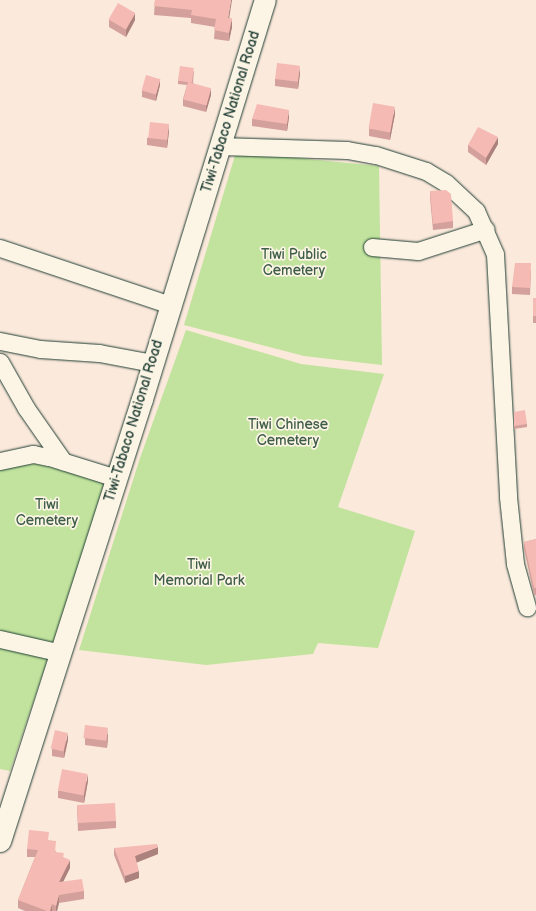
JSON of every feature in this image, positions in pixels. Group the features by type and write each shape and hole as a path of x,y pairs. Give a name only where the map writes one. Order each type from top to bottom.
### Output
{"main road":[{"name":"Tiwi-Tabaco National Road","path":"0,841 153,362 265,0"}],"street":[{"path":"220,146 347,150 402,162 446,184 476,211 486,229 495,254 499,369 515,564 527,607"},
{"path":"372,247 418,251 486,229"},
{"path":"0,248 170,305"},
{"path":"0,341 40,349 99,353 153,362"},
{"path":"0,362 26,408 63,461"},
{"path":"0,461 33,454 63,461 116,478"},
{"path":"0,639 61,653"}],"green space":[{"name":"Tiwi Public Cemetery","path":"236,152 379,166 382,365 304,356 184,325"},
{"name":"Tiwi Memorial Park","path":"186,330 301,364 384,374 338,507 415,531 378,648 318,643 313,654 206,665 79,650 140,458"},
{"name":"Tiwi Cemetery","path":"46,462 107,483 10,771 0,769 0,469"}],"building":[{"path":"155,0 231,0 228,18 232,18 229,33 214,30 216,19 191,15 192,10 154,6"},
{"path":"118,3 135,13 126,29 108,19"},
{"path":"277,63 300,66 298,82 275,79"},
{"path":"180,66 194,68 192,83 178,81"},
{"path":"146,75 160,79 156,95 142,90"},
{"path":"188,82 211,88 207,106 183,99"},
{"path":"373,103 395,107 390,132 368,129"},
{"path":"257,104 289,110 287,124 252,119"},
{"path":"150,122 169,124 167,140 148,138"},
{"path":"478,127 498,137 486,158 468,145"},
{"path":"446,190 451,194 453,221 433,224 430,191"},
{"path":"515,263 531,263 530,288 512,287"},
{"path":"533,298 536,298 536,316 533,316"},
{"path":"525,410 527,424 514,426 514,412"},
{"path":"536,539 536,588 534,588 524,542"},
{"path":"85,725 108,728 106,741 83,738"},
{"path":"55,730 68,733 63,751 51,749"},
{"path":"62,769 88,774 83,796 58,791"},
{"path":"115,803 116,821 78,823 77,805"},
{"path":"29,830 49,832 48,840 56,841 55,852 64,853 63,857 70,860 59,882 82,879 84,891 59,895 56,906 52,904 50,911 18,900 38,850 27,849"},
{"path":"157,844 158,847 135,856 139,871 125,876 114,848"}],"park label":[{"name":"Tiwi Chinese Cemetery","path":"288,434"}]}
